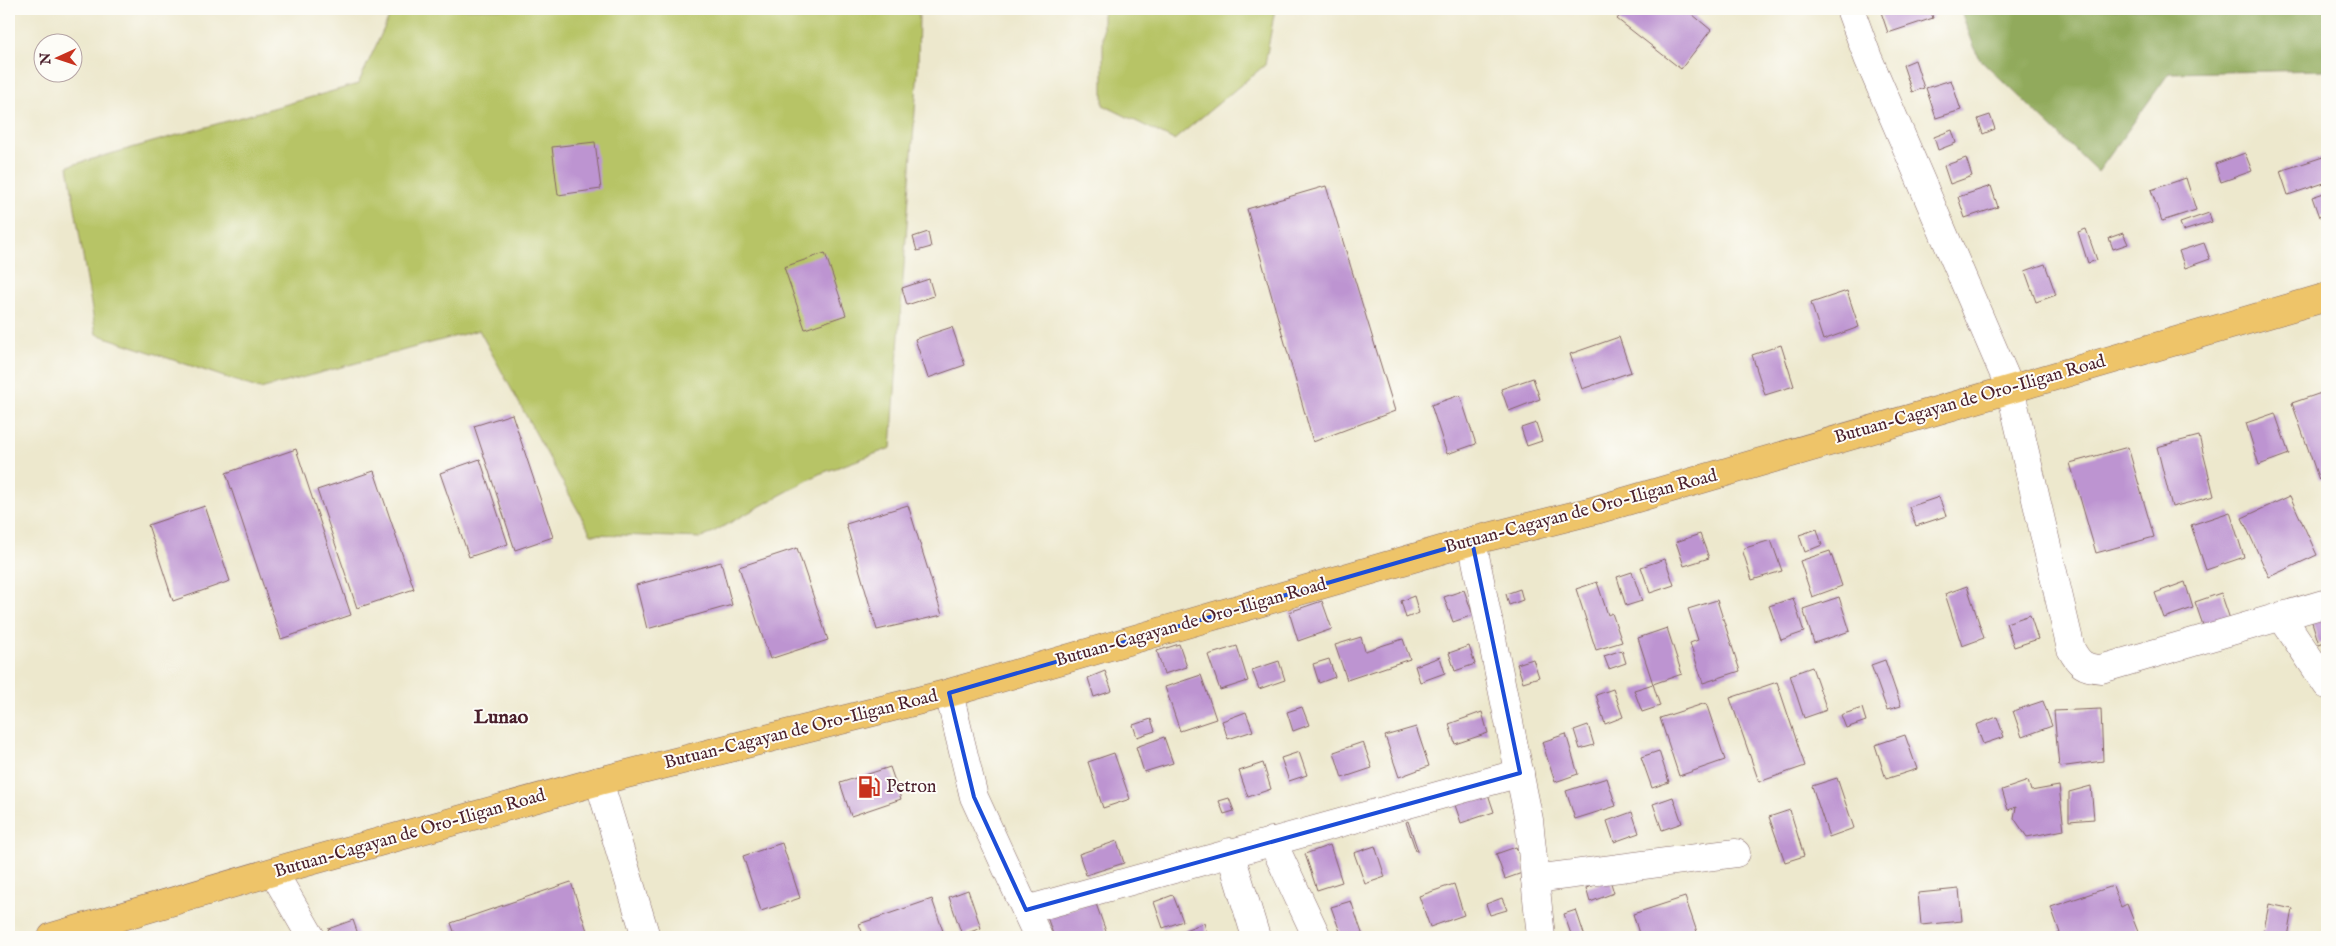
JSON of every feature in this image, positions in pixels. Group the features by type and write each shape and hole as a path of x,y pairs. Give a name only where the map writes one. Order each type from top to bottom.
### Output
{"highway":[{"name":"Butuan-Cagayan de Oro-Iligan Road","path":"52,937 599,781 949,693 1472,541 1596,510 2327,296"}],"street":[{"path":"1850,9 1872,67 2010,388 2071,649 2079,663 2088,668 2101,669 2327,603"},
{"path":"1472,541 1529,820 1541,937"},
{"path":"2281,616 2327,685"},
{"path":"949,693 974,797 1038,937"},
{"path":"1026,910 1520,773"},
{"path":"599,781 646,937"},
{"path":"1272,841 1318,937"},
{"path":"1230,852 1256,937"},
{"path":"1536,879 1736,853"},
{"path":"274,873 311,937"}],"highlighted area":[{"path":"1472,541 1520,773 1026,910 974,797 949,693"}],"green space":[{"path":"393,9 919,9 918,69 891,448 819,474 702,538 591,534 479,330 260,389 96,334 68,166 358,84"},
{"path":"1103,9 1275,9 1265,65 1174,140 1103,105"},
{"path":"1960,9 2327,9 2327,70 2169,73 2098,172 1978,57"}],"building":[{"path":"1625,9 1686,9 1711,30 1681,69 1617,19"},
{"path":"1880,9 1930,9 1933,18 1888,33"},
{"path":"1915,60 1924,88 1912,92 1903,65"},
{"path":"1951,80 1961,110 1936,118 1926,88"},
{"path":"1990,115 1995,129 1983,134 1978,119"},
{"path":"1952,130 1956,143 1938,150 1934,137"},
{"path":"595,142 601,189 558,195 552,147"},
{"path":"2245,153 2252,171 2221,182 2215,164"},
{"path":"2326,156 2327,182 2288,195 2280,171"},
{"path":"1966,158 1972,176 1950,184 1944,166"},
{"path":"2186,178 2196,210 2162,221 2151,190"},
{"path":"1326,186 1395,411 1313,442 1247,209"},
{"path":"1991,186 1998,207 1965,218 1958,197"},
{"path":"2327,192 2327,214 2319,217 2312,197"},
{"path":"2209,213 2212,222 2183,231 2180,223"},
{"path":"2086,229 2097,260 2088,263 2078,232"},
{"path":"928,232 931,247 917,251 913,237"},
{"path":"2123,233 2128,244 2113,249 2109,238"},
{"path":"2204,243 2210,259 2185,268 2179,251"},
{"path":"825,253 846,315 805,329 784,267"},
{"path":"2045,264 2056,295 2036,302 2025,271"},
{"path":"929,279 934,296 907,305 902,288"},
{"path":"1847,291 1859,327 1823,340 1811,303"},
{"path":"952,327 965,365 928,378 915,339"},
{"path":"1619,337 1631,372 1582,389 1570,354"},
{"path":"1781,345 1794,386 1765,395 1752,355"},
{"path":"1533,378 1540,399 1509,411 1501,389"},
{"path":"2327,391 2327,477 2319,480 2292,403"},
{"path":"1460,395 1476,444 1447,454 1431,405"},
{"path":"2275,413 2289,454 2259,465 2246,423"},
{"path":"512,414 553,537 515,550 474,426"},
{"path":"1536,423 1542,441 1527,446 1521,428"},
{"path":"2199,436 2214,496 2172,507 2157,447"},
{"path":"2128,447 2154,537 2096,553 2070,463"},
{"path":"296,449 351,615 281,639 226,473"},
{"path":"480,459 508,544 469,557 440,473"},
{"path":"374,471 414,589 357,608 317,490"},
{"path":"2290,496 2317,555 2269,577 2242,518"},
{"path":"1939,497 1946,516 1916,526 1909,507"},
{"path":"908,505 942,615 877,630 846,524"},
{"path":"205,506 230,581 173,601 148,525"},
{"path":"2230,512 2244,557 2206,570 2191,525"},
{"path":"1817,529 1822,545 1805,552 1799,535"},
{"path":"1700,534 1709,558 1684,566 1676,542"},
{"path":"1771,540 1782,571 1752,580 1742,549"},
{"path":"797,548 828,640 770,659 739,567"},
{"path":"1830,551 1842,586 1812,597 1800,561"},
{"path":"1665,559 1674,585 1650,593 1641,567"},
{"path":"721,562 732,605 647,629 636,585"},
{"path":"1632,572 1642,601 1626,606 1617,577"},
{"path":"1597,582 1608,615 1612,613 1622,642 1596,650 1576,589"},
{"path":"2185,582 2193,608 2164,618 2155,593"},
{"path":"1967,586 1984,638 1962,646 1945,594"},
{"path":"1520,589 1523,600 1509,605 1506,594"},
{"path":"1464,590 1473,615 1453,622 1444,597"},
{"path":"2221,593 2231,622 2205,631 2195,602"},
{"path":"1414,596 1419,613 1406,618 1401,601"},
{"path":"1839,597 1850,631 1814,643 1803,609"},
{"path":"1793,598 1804,632 1781,640 1769,606"},
{"path":"1717,600 1740,671 1703,683 1690,643 1698,640 1688,609"},
{"path":"1322,601 1332,629 1298,641 1289,612"},
{"path":"2327,610 2327,641 2319,644 2310,616"},
{"path":"2030,615 2038,639 2014,647 2006,623"},
{"path":"1667,628 1682,674 1653,684 1638,638"},
{"path":"1361,637 1365,651 1403,639 1410,659 1347,680 1335,645"},
{"path":"1179,644 1187,667 1164,674 1157,651"},
{"path":"1237,646 1248,681 1220,690 1208,655"},
{"path":"1469,646 1475,664 1455,671 1449,653"},
{"path":"1622,650 1626,663 1609,669 1604,656"},
{"path":"1440,657 1445,673 1420,682 1415,666"},
{"path":"1329,659 1335,677 1319,683 1313,664"},
{"path":"1533,659 1539,677 1523,682 1517,664"},
{"path":"1885,660 1901,706 1887,710 1871,665"},
{"path":"1279,661 1285,680 1259,689 1252,670"},
{"path":"1812,667 1827,710 1804,718 1790,675"},
{"path":"1105,671 1112,691 1094,697 1088,678"},
{"path":"1201,675 1216,719 1180,731 1165,687"},
{"path":"1777,682 1805,766 1759,782 1730,698"},
{"path":"1653,684 1660,706 1642,712 1634,690"},
{"path":"1613,689 1623,717 1605,724 1596,695"},
{"path":"2043,701 2052,726 2022,737 2013,711"},
{"path":"1706,703 1725,760 1679,776 1660,718"},
{"path":"1302,707 1309,725 1293,731 1287,712"},
{"path":"1862,708 1866,721 1846,728 1841,715"},
{"path":"2101,709 2103,761 2059,767 2054,711"},
{"path":"1246,712 1253,731 1228,739 1222,721"},
{"path":"1482,712 1488,733 1455,744 1449,724"},
{"path":"1997,717 2004,737 1983,744 1976,725"},
{"path":"1151,719 1155,731 1137,737 1133,725"},
{"path":"1588,725 1594,745 1580,749 1574,730"},
{"path":"1416,727 1429,766 1399,777 1385,736"},
{"path":"1566,734 1578,774 1555,782 1542,742"},
{"path":"1905,735 1917,769 1886,779 1875,745"},
{"path":"1164,737 1173,763 1144,772 1136,747"},
{"path":"1363,742 1372,768 1342,778 1334,752"},
{"path":"1659,751 1669,782 1652,788 1641,757"},
{"path":"1299,752 1307,775 1289,781 1281,758"},
{"path":"1114,753 1130,799 1103,808 1088,762"},
{"path":"1263,763 1271,789 1248,797 1239,771"},
{"path":"890,767 901,799 851,816 840,783"},
{"path":"1607,778 1616,806 1575,819 1566,791"},
{"path":"1837,778 1854,828 1829,837 1812,786"},
{"path":"2028,781 2031,791 2059,786 2064,830 2027,837 2014,818 2016,807 2008,810 2002,790"},
{"path":"2091,786 2094,819 2069,821 2069,792"},
{"path":"1487,791 1494,812 1461,823 1454,802"},
{"path":"1673,797 1682,823 1662,830 1653,804"},
{"path":"1229,798 1234,811 1224,814 1219,801"},
{"path":"1790,810 1804,856 1785,862 1769,817"},
{"path":"1632,812 1639,833 1614,842 1607,821"},
{"path":"1408,821 1418,851 1416,851 1406,822"},
{"path":"1117,841 1124,863 1086,875 1079,854"},
{"path":"782,843 800,898 761,911 743,856"},
{"path":"1330,845 1342,882 1317,890 1305,854"},
{"path":"1375,846 1385,877 1365,884 1354,853"},
{"path":"1516,847 1525,872 1505,879 1496,854"},
{"path":"1610,880 1614,893 1590,902 1586,888"},
{"path":"571,882 589,937 456,937 451,923"},
{"path":"1454,884 1464,915 1430,927 1419,896"},
{"path":"2113,886 2121,907 2127,904 2140,937 2049,937 2060,933 2051,907"},
{"path":"1959,889 1962,921 1921,925 1918,893"},
{"path":"968,890 981,928 962,935 949,897"},
{"path":"1173,895 1183,921 1163,928 1154,902"},
{"path":"1685,897 1697,932 1683,937 1640,937 1633,914"},
{"path":"1502,898 1507,910 1490,915 1486,904"},
{"path":"932,899 945,937 864,937 859,924"},
{"path":"1095,901 1108,937 1054,937 1047,917"},
{"path":"1351,901 1363,936 1342,937 1331,907"},
{"path":"2269,904 2293,909 2288,937 2257,937 2264,930"},
{"path":"1576,910 1585,937 1572,937 1564,914"},
{"path":"353,920 359,937 331,937 328,929"},
{"path":"1204,923 1208,937 1168,937 1168,936"}],"place":[{"name":"Petron","path":"869,787"}],"district":[{"name":"Lunao","path":"501,717"}]}
